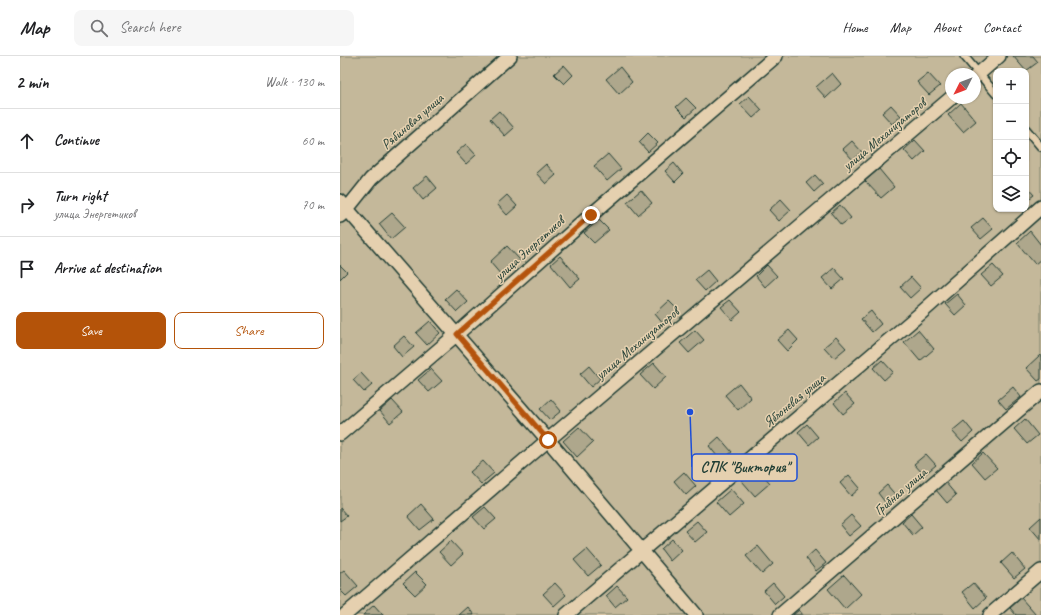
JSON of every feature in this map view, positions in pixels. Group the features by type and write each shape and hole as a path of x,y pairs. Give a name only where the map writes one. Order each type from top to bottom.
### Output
{"street":[{"name":"Рябиновая улица","path":"342,209 370,179 510,56"},
{"name":"улица Энергетиков","path":"340,434 776,56"},
{"path":"981,72 999,56"},
{"name":"улица Механизаторов","path":"345,615 548,440 945,103"},
{"name":"Яблоневая улица","path":"566,615 921,313 1041,207"},
{"path":"342,209 457,334 696,615"},
{"name":"Грибная улица","path":"780,615 1041,391"},
{"path":"990,615 1041,571"}],"lane":[{"path":"964,56 972,68"},
{"path":"981,80 993,91"},
{"path":"1029,132 1041,146"}],"shaded area":[{"path":"340,56 1041,56 1041,615 340,615"}],"building":[{"path":"1013,56 1033,56 1038,62 1029,69 1023,68"},
{"path":"564,65 573,75 564,84 554,74"},
{"path":"620,67 632,82 619,94 606,79"},
{"path":"832,73 841,84 826,98 816,87"},
{"path":"928,73 940,86 929,95 917,82"},
{"path":"749,96 762,110 753,118 740,104"},
{"path":"686,98 696,108 686,117 676,107"},
{"path":"962,104 976,121 963,132 948,115"},
{"path":"891,105 901,116 892,124 882,113"},
{"path":"499,111 514,128 505,136 490,119"},
{"path":"648,133 658,143 648,152 639,142"},
{"path":"915,140 925,151 914,161 904,150"},
{"path":"852,141 862,152 853,160 843,149"},
{"path":"466,144 476,155 466,164 456,153"},
{"path":"608,154 621,169 607,181 594,166"},
{"path":"674,163 683,174 675,182 665,171"},
{"path":"546,164 556,175 546,184 536,173"},
{"path":"879,169 894,187 881,198 865,181"},
{"path":"815,175 823,184 814,192 806,183"},
{"path":"427,176 437,188 423,200 413,188"},
{"path":"1029,189 1034,195 1029,199"},
{"path":"641,190 652,203 638,215 627,202"},
{"path":"507,195 517,206 507,215 497,204"},
{"path":"781,199 791,210 779,221 769,210"},
{"path":"840,205 851,218 841,225 831,213"},
{"path":"392,213 405,227 391,239 379,224"},
{"path":"983,218 993,229 981,239 971,228"},
{"path":"599,220 609,230 594,243 584,233"},
{"path":"1030,231 1041,245 1041,259 1035,264 1017,243"},
{"path":"507,246 520,260 502,276 490,262"},
{"path":"560,256 580,279 570,287 551,264"},
{"path":"340,265 347,272 340,279"},
{"path":"767,265 777,276 765,287 756,276"},
{"path":"993,265 1003,276 991,286 981,275"},
{"path":"834,268 844,279 832,289 822,278"},
{"path":"707,270 716,281 705,291 695,280"},
{"path":"911,277 921,288 910,298 900,287"},
{"path":"456,289 468,302 457,312 445,299"},
{"path":"957,294 966,305 955,315 945,304"},
{"path":"730,300 741,312 732,320 721,307"},
{"path":"669,301 679,311 664,325 655,314"},
{"path":"871,311 881,324 872,332 861,319"},
{"path":"430,321 440,333 427,345 416,333"},
{"path":"695,330 704,340 689,353 680,343"},
{"path":"789,330 798,340 787,351 777,340"},
{"path":"918,330 934,349 920,361 904,342"},
{"path":"404,336 414,347 402,357 393,346"},
{"path":"836,337 846,348 834,358 824,347"},
{"path":"1040,355 1041,379 1038,381 1026,368"},
{"path":"882,360 893,372 884,380 873,368"},
{"path":"654,363 666,377 653,389 640,375"},
{"path":"589,366 600,379 591,387 580,374"},
{"path":"431,369 442,381 429,392 418,380"},
{"path":"361,373 372,385 364,392 353,380"},
{"path":"739,383 751,398 738,410 725,395"},
{"path":"1013,387 1021,397 1006,409 998,400"},
{"path":"845,393 855,404 843,414 834,403"},
{"path":"551,399 561,411 550,420 540,409"},
{"path":"392,400 403,412 390,423 380,411"},
{"path":"1025,419 1038,435 1027,444 1014,429"},
{"path":"964,421 973,432 962,442 952,431"},
{"path":"807,424 818,437 809,445 798,432"},
{"path":"579,427 593,442 577,457 563,441"},
{"path":"719,437 732,452 721,461 709,446"},
{"path":"983,453 997,468 985,478 972,463"},
{"path":"926,454 936,465 924,475 914,464"},
{"path":"483,461 494,473 481,484 470,472"},
{"path":"757,468 770,483 755,496 742,481"},
{"path":"684,472 696,486 686,495 674,481"},
{"path":"849,475 860,488 851,496 840,483"},
{"path":"945,482 956,495 947,503 936,490"},
{"path":"887,485 898,498 888,506 878,493"},
{"path":"731,489 744,504 729,517 716,502"},
{"path":"421,504 434,519 420,530 408,516"},
{"path":"485,507 496,519 484,529 473,517"},
{"path":"340,508 347,516 340,521"},
{"path":"911,514 922,527 913,535 902,522"},
{"path":"851,515 861,526 849,536 840,525"},
{"path":"1041,517 1041,540 1030,527"},
{"path":"697,521 707,532 695,542 685,531"},
{"path":"672,539 682,550 670,561 661,549"},
{"path":"451,541 463,554 451,565 439,552"},
{"path":"758,546 773,564 762,574 746,556"},
{"path":"587,549 601,565 588,576 574,560"},
{"path":"815,550 826,563 816,571 806,558"},
{"path":"1012,553 1025,569 1014,578 1001,563"},
{"path":"344,570 358,586 346,596 340,590 340,573"},
{"path":"415,572 427,584 415,595 403,583"},
{"path":"844,575 861,594 845,609 828,589"},
{"path":"555,583 566,595 554,606 543,594"},
{"path":"773,583 784,596 775,604 764,591"},
{"path":"973,583 986,598 975,608 962,592"},
{"path":"617,586 627,597 615,607 606,596"},
{"path":"1021,598 1036,615 1016,615 1010,608"},
{"path":"374,605 383,615 363,615"},
{"path":"468,607 474,615 459,615"},
{"path":"799,610 803,615 793,615"}],"place":[{"name":"СПК \"Виктория\"","path":"690,412"}],"route":[{"path":"548,440 457,334 591,215"}]}
